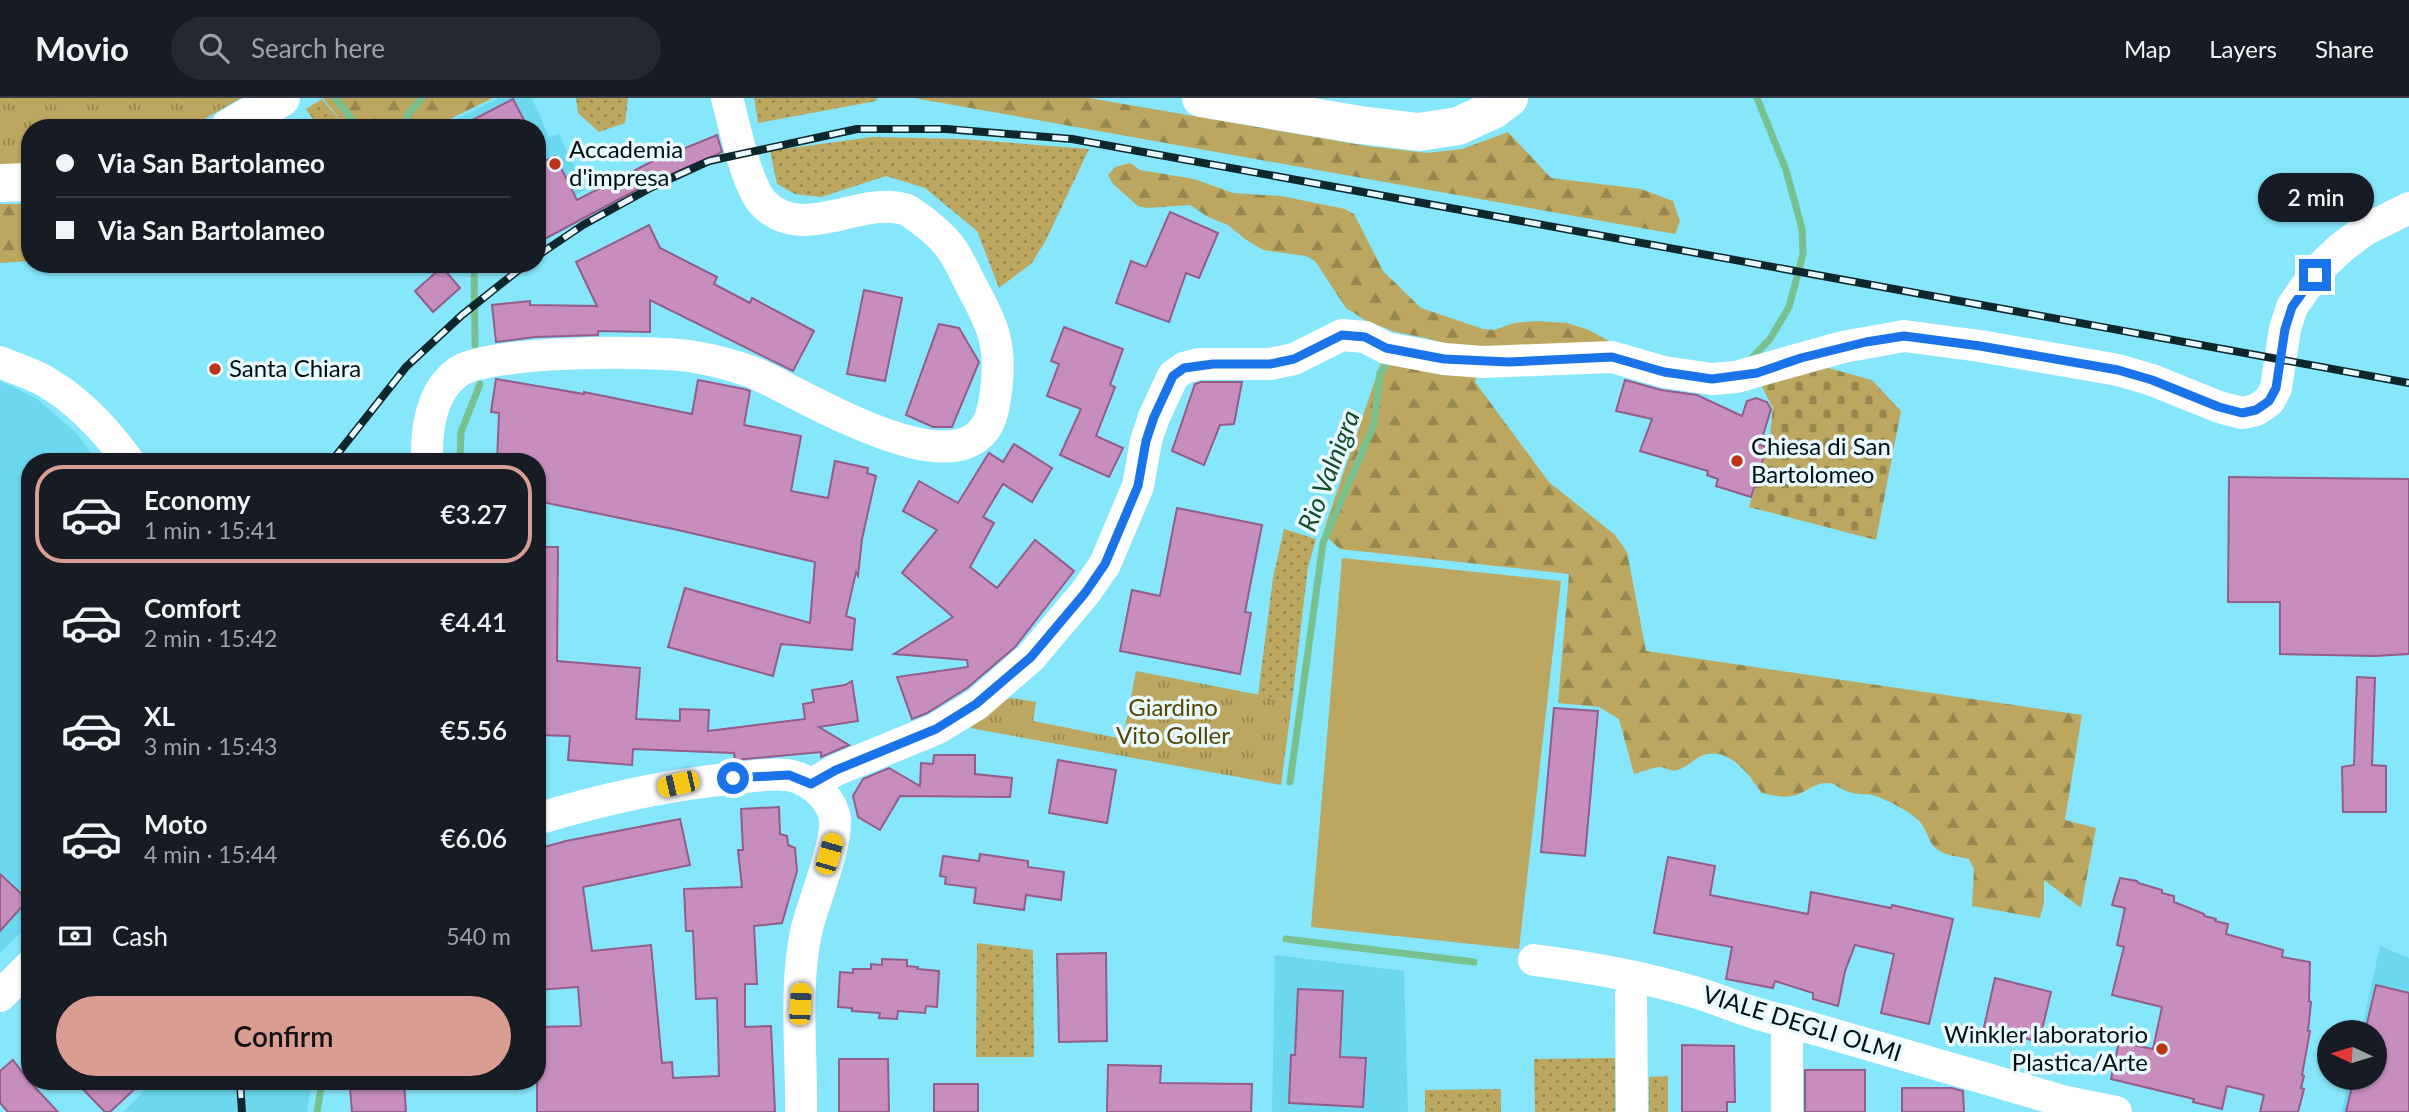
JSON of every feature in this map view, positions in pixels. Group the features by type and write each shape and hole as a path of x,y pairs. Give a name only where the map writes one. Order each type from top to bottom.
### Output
{"main road":[{"path":"245,119 281,98"},
{"path":"1201,98 1403,132 1419,132 1458,126 1493,110 1509,98"},
{"path":"0,183 21,182"}],"street":[{"path":"427,453 431,412 442,387 455,373 467,366 486,362 543,355 622,353 695,357 751,372 875,432 913,443 936,447 959,446 982,433 993,414 998,363 995,337 958,257 942,234 905,209 884,207 851,211 825,219 799,219 778,214 762,202 750,176 730,109"},
{"path":"811,784 836,770 936,729 976,704 1031,657 1085,593 1105,564 1138,486 1140,438 1154,417 1173,376 1184,368 1213,364 1270,364 1294,359 1342,335 1365,337 1386,348 1444,359 1509,362 1612,357 1664,372 1712,379 1757,373 1822,353 1904,336 2118,370 2242,413 2256,410 2269,401 2276,388 2292,307 2325,263 2365,230 2409,208"},
{"path":"0,362 42,380 78,406 104,430 122,453"},
{"path":"546,816 678,784 760,775 789,775 811,784 824,797 834,814 835,833 806,933 800,1004 801,1112"},
{"name":"VIALE DEGLI OLMI","path":"1534,960 1632,976 1726,1001 1762,1016 1787,1021 2066,1107 2116,1112"},
{"path":"0,996 21,975"},
{"path":"1631,995 1632,1112"},
{"path":"1787,1021 1787,1112"}],"shaded area":[{"name":"Accademia d'impresa","path":"499,98 532,98 541,119 456,119"},
{"name":"Accademia d'impresa","path":"546,130 549,137 559,134 585,190 546,210"},
{"path":"0,381 36,398 77,434 91,453 21,453 21,933 0,953"},
{"path":"2380,946 2409,958 2409,1112 2341,1112 2347,1090 2387,1090 2387,1020 2364,1020"},
{"path":"1275,955 1404,971 1408,1112 1272,1112"},
{"path":"145,1090 310,1090 307,1112 123,1112"}],"green space":[{"path":"0,98 241,98 205,119 21,119 21,169 0,170"},
{"path":"323,98 493,98 450,119 339,119"},
{"path":"576,98 628,98 625,123 599,132 578,113"},
{"path":"754,98 877,98 876,101 758,123"},
{"path":"914,98 1089,98 1367,146 1427,153 1462,149 1508,132 1551,178 1641,189 1673,201 1680,221 1675,234"},
{"path":"322,99 339,119 313,119 306,109"},
{"path":"872,137 964,139 1089,149 1046,240 1032,263 999,288 977,231 925,188 886,176 821,197 795,194 777,184 770,151"},
{"path":"1130,163 1140,170 1194,179 1233,193 1281,196 1345,209 1354,214 1383,271 1421,308 1483,329 1494,330 1514,323 1536,321 1567,323 1589,330 1609,341 1601,347 1456,347 1395,332 1365,320 1346,308 1315,261 1306,256 1263,250 1228,225 1208,217 1190,205 1147,208 1138,206 1113,184 1108,175 1115,167"},
{"path":"0,204 21,204 21,262 0,263"},
{"path":"1384,354 1480,366 1475,382 1549,482 1615,535 1627,552 1646,651 2082,715 2065,820 2096,828 2081,908 2044,880 2044,903 2040,918 1972,906 1974,869 1969,859 1938,850 1917,819 1900,807 1875,796 1852,793 1829,783 1790,796 1762,793 1737,763 1720,754 1701,756 1673,771 1658,767 1634,774 1619,719 1599,707 1558,703 1569,574 1340,549 1323,533"},
{"path":"1810,363 1872,380 1901,411 1876,540 1749,507 1769,444 1773,408 1760,383"},
{"path":"1284,529 1316,539 1308,567 1292,701 1258,695 1273,578"},
{"path":"1342,558 1561,581 1519,949 1311,927"},
{"name":"Giardino Vito Goller","path":"1136,671 1292,701 1281,785 970,728 1004,700 1011,698 1036,702 1033,721 1123,739"},
{"path":"977,943 1033,950 1034,1057 976,1057"},
{"path":"1615,1058 1615,1112 1535,1112 1534,1059"},
{"path":"1668,1076 1668,1112 1649,1112 1649,1077"},
{"path":"1501,1089 1501,1112 1425,1112 1425,1090"}],"building":[{"path":"513,99 523,119 474,119"},
{"path":"717,135 722,152 640,188 546,238 546,160 555,156 577,200 651,162"},
{"path":"1170,212 1218,233 1199,278 1186,273 1169,322 1116,303 1131,261 1146,267"},
{"path":"649,225 660,248 717,277 714,284 750,303 752,298 814,331 793,371 650,300 650,332 598,331 598,335 535,337 496,342 492,305 530,301 530,305 597,306 576,262"},
{"path":"435,273 447,273 460,288 433,312 415,291"},
{"path":"864,290 902,298 885,381 847,374"},
{"path":"939,324 959,328 979,362 952,427 933,427 906,415"},
{"path":"1064,327 1123,349 1110,385 1115,387 1096,436 1123,448 1109,477 1060,455 1081,409 1047,396 1059,364 1051,361"},
{"path":"496,379 584,392 692,414 698,380 750,391 744,425 801,436 791,491 828,498 835,461 868,468 867,473 876,476 862,539 858,576 856,572 846,616 855,619 852,650 781,644 773,676 668,647 685,588 810,623 815,562 546,503 546,453 497,453 499,413 491,412"},
{"path":"1625,380 1661,390 1697,395 1742,416 1747,401 1756,398 1767,402 1771,409 1760,445 1767,447 1751,497 1716,486 1718,479 1707,475 1708,471 1640,451 1652,419 1616,411"},
{"path":"1242,382 1234,424 1220,425 1204,465 1172,451 1195,384"},
{"path":"1014,444 1052,468 1032,502 1003,484 983,517 994,523 970,567 997,588 1035,540 1074,571 1015,647 967,688 927,713 912,719 897,677 968,667 967,660 894,654 953,617 902,573 937,530 903,511 919,481 958,503 989,453 1003,462"},
{"path":"2229,477 2409,479 2409,654 2280,654 2280,602 2228,602"},
{"path":"1177,508 1262,525 1245,612 1251,613 1240,674 1120,651 1132,590 1160,596"},
{"path":"546,547 558,547 557,661 640,668 636,719 680,721 680,709 709,710 708,731 805,719 803,704 814,702 812,690 845,685 852,681 858,721 819,727 849,745 821,757 821,752 735,760 734,753 633,749 632,765 568,760 570,736 546,735"},
{"path":"2357,677 2375,678 2372,765 2386,766 2386,812 2343,812 2342,767 2354,765"},
{"path":"1554,708 1598,711 1585,856 1541,852"},
{"path":"934,755 975,755 975,774 1012,778 1010,797 900,796 880,830 858,817 853,796 863,779 889,768 920,786 921,763 933,764"},
{"path":"1058,760 1116,770 1107,823 1049,813"},
{"path":"779,807 780,834 787,836 788,845 795,848 797,871 782,923 754,926 757,984 745,984 745,1027 771,1026 775,1112 537,1112 537,1090 546,1090 546,1027 581,1026 578,987 546,989 546,847 680,819 690,865 583,887 592,951 651,945 662,1063 672,1062 673,1078 719,1076 717,998 696,999 693,931 686,931 684,889 742,887 738,850 743,850 741,809"},
{"path":"980,854 1028,861 1028,867 1064,872 1061,900 1026,895 1024,910 974,903 976,888 945,884 946,877 940,876 943,856 979,861"},
{"path":"1668,857 1715,866 1710,895 1808,914 1811,892 1891,908 1892,905 1953,919 1929,1024 1881,1013 1894,954 1855,945 1845,971 1838,1006 1813,999 1813,993 1775,981 1773,988 1726,979 1732,947 1654,933"},
{"path":"0,874 21,894 21,908 0,931"},
{"path":"2120,878 2162,890 2162,893 2174,896 2174,902 2216,919 2215,921 2228,924 2226,934 2283,950 2282,957 2310,962 2310,1031 2302,1075 2301,1088 2304,1089 2298,1112 2260,1112 2264,1095 2227,1086 2222,1109 2193,1102 2194,1099 2111,1079 2119,1042 2153,1049 2162,1007 2112,995 2124,947 2117,945 2125,908 2112,905"},
{"path":"1106,953 1107,1041 1059,1042 1057,954"},
{"path":"882,959 907,960 907,966 939,971 937,1007 926,1006 925,1013 898,1011 897,1019 879,1018 880,1013 838,1007 840,972 853,973 853,969 871,969 871,964 882,965"},
{"path":"1995,978 2051,992 2039,1042 1984,1027"},
{"path":"2376,985 2409,993 2409,1112 2346,1112 2351,1090 2387,1090 2387,1020 2368,1020"},
{"path":"1298,989 1343,991 1340,1057 1366,1058 1363,1107 1289,1103 1291,1055 1295,1055"},
{"path":"1682,1045 1734,1046 1735,1102 1727,1102 1727,1112 1682,1112"},
{"path":"839,1059 888,1059 889,1112 839,1112"},
{"path":"13,1060 21,1070 21,1090 37,1090 58,1112 8,1112 0,1103 0,1071"},
{"path":"1108,1065 1161,1066 1160,1083 1252,1084 1251,1112 1107,1112"},
{"path":"1805,1070 1865,1070 1865,1112 1805,1112"},
{"path":"934,1084 978,1084 978,1112 934,1112"},
{"path":"1902,1088 1952,1088 1963,1091 1964,1112 1902,1112"},
{"path":"84,1090 133,1090 110,1112 105,1112"},
{"path":"350,1090 405,1090 406,1112 352,1112"}],"waterway":[{"path":"335,98 352,119"},
{"path":"407,119 422,98"},
{"name":"Rio Valnigra","path":"1747,363 1770,339 1789,307 1803,254 1802,229 1786,170 1757,98"},
{"path":"474,273 475,345"},
{"name":"Rio Valnigra","path":"1290,782 1323,543 1374,424 1380,373 1388,362 1395,362"},
{"path":"460,453 461,432 480,384"},
{"name":"Rio Valnigra","path":"1286,939 1474,962"},
{"path":"317,1112 321,1090"}],"railway":[{"path":"546,250 583,225 652,187 709,161 857,129 946,129 1072,139 2409,383"},
{"path":"338,453 406,367 462,315 515,273"},
{"path":"241,1090 242,1112"}],"place":[{"name":"Accademia d'impresa","path":"555,164"},
{"name":"Santa Chiara","path":"215,369"},
{"name":"Chiesa di San Bartolomeo","path":"1737,461"},
{"name":"Winkler laboratorio Plastica/Arte","path":"2162,1049"}],"route":[{"path":"733,778 789,775 811,784 836,770 936,729 1000,686 1031,657 1085,593 1105,564 1138,486 1146,441 1154,417 1173,376 1184,368 1199,364 1270,364 1294,359 1342,335 1365,337 1386,348 1444,359 1535,362 1612,357 1664,372 1712,379 1757,373 1801,358 1904,336 2118,370 2242,413 2256,410 2269,401 2276,388 2285,329 2292,307 2315,275"}]}
